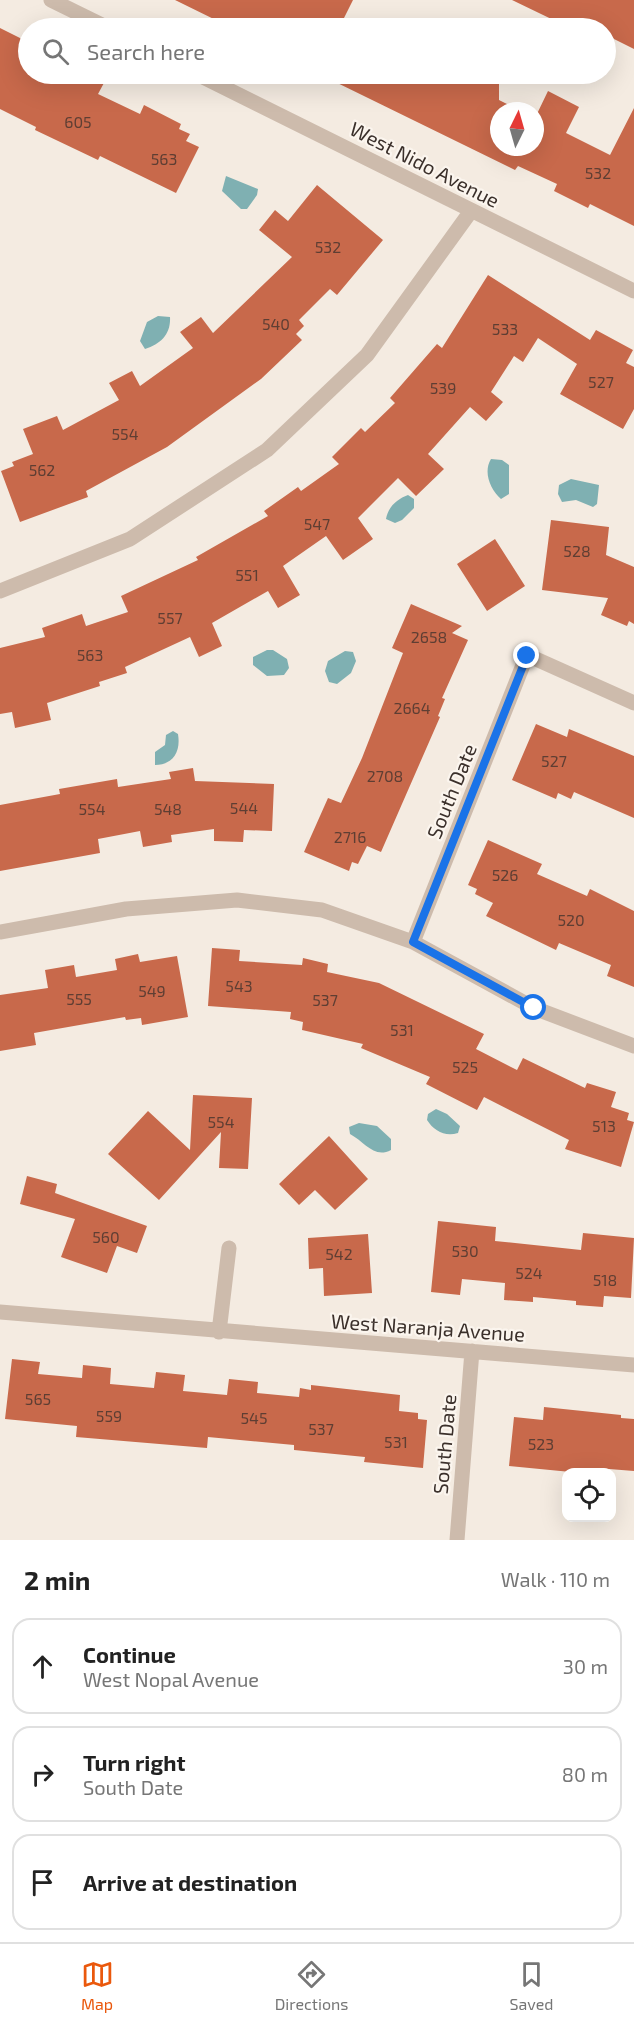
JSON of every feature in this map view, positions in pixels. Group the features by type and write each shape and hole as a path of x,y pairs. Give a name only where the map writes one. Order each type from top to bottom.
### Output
{"street":[{"path":"51,0 88,18"},
{"name":"West Nido Avenue","path":"217,84 634,291"},
{"path":"0,591 130,539 267,450 367,355 471,211"},
{"name":"South Date","path":"413,942 527,656 634,703"},
{"path":"0,932 126,909 237,900 322,910 413,942 534,1008 634,1046"},
{"path":"219,1332 229,1248"},
{"name":"West Naranja Avenue","path":"0,1312 634,1365"},
{"name":"South Date","path":"457,1540 472,1351"}],"water":[{"path":"226,176 258,189 257,195 247,209 241,209 222,191"},
{"path":"158,316 170,317 169,328 164,338 145,349 140,341 147,322"},
{"path":"491,459 502,460 509,465 509,494 501,499 489,480 488,469"},
{"path":"571,479 599,485 597,504 593,507 576,500 562,502 558,494 559,485"},
{"path":"408,495 414,499 414,508 402,520 395,523 386,519 394,504"},
{"path":"267,650 273,650 287,659 289,668 284,675 267,676 253,665 253,657"},
{"path":"345,651 353,652 356,661 351,673 337,684 329,682 325,671 328,661"},
{"path":"173,731 178,734 177,752 167,763 155,765 155,752 165,745 166,735"},
{"path":"436,1109 447,1114 460,1126 458,1133 444,1134 430,1124 427,1120 428,1114"},
{"path":"359,1123 377,1126 391,1139 391,1150 375,1151 350,1134 349,1127"}],"building":[{"path":"175,0 353,0 344,18 212,18"},
{"path":"512,0 634,0 634,49 616,40 616,18 549,18"},
{"path":"0,28 18,37 18,84 103,84 98,94 140,114 144,105 181,124 179,129 190,134 186,141 199,147 176,193 100,156 98,160 35,130 36,127 0,109"},
{"path":"339,84 499,84 499,100 503,102 490,102 490,156 544,156 543,102 548,91 579,107 566,133 610,155 634,108 634,226 590,204 588,208 554,191 557,184 518,166 515,170"},
{"path":"317,185 383,240 337,295 330,289 299,320 304,326 296,334 302,340 261,379 167,447 86,491 88,497 20,522 1,471 14,466 12,462 33,454 23,429 57,416 63,430 119,400 109,383 132,371 140,386 193,348 180,332 201,317 213,333 292,257 259,230 275,210 288,221"},
{"path":"488,275 590,340 596,330 633,350 626,363 634,367 634,409 623,429 560,394 577,364 538,338 523,362 514,356 491,392 503,402 486,421 470,407 428,454 444,469 416,496 398,478 358,518 373,539 343,560 326,536 283,566 300,595 278,608 268,591 212,623 222,646 199,657 190,637 125,667 127,673 99,682 100,686 47,703 51,720 15,728 12,712 0,714 0,648 45,637 42,628 82,614 86,626 128,612 121,596 198,560 196,557 268,516 264,511 298,487 301,491 339,464 332,457 361,428 365,432 395,403 390,398 437,344 442,348"},
{"path":"551,520 609,527 606,555 634,567 634,624 629,621 627,626 601,615 608,598 542,590"},
{"path":"495,539 525,586 487,611 457,564"},
{"path":"411,604 462,626 452,633 468,640 442,698 445,699 438,716 440,717 381,852 367,846 358,864 352,862 349,871 304,852 328,798 341,803 362,758 403,653 392,648"},
{"path":"536,724 567,737 569,729 634,756 634,818 574,792 571,799 558,793 556,799 512,780"},
{"path":"193,768 195,781 274,784 272,831 244,830 243,842 214,841 214,829 171,835 172,842 143,847 140,831 98,839 100,853 0,871 0,805 60,794 59,789 117,779 118,787 171,779 169,772"},
{"path":"488,840 542,864 537,874 587,896 590,889 634,911 634,987 607,976 611,965 559,943 556,950 486,916 493,903 475,894 477,889 468,885"},
{"path":"212,948 240,950 239,961 302,965 303,958 328,964 327,972 379,983 484,1034 476,1049 517,1070 523,1058 585,1088 587,1083 616,1092 611,1107 629,1113 627,1120 634,1122 621,1167 565,1149 569,1140 484,1097 477,1110 426,1084 430,1077 361,1048 363,1044 302,1030 303,1022 290,1019 291,1012 208,1006"},
{"path":"138,954 140,962 177,956 188,1017 142,1025 141,1018 126,1020 125,1017 34,1033 36,1045 0,1051 0,995 48,988 45,970 74,965 76,977 117,970 115,959"},
{"path":"193,1095 252,1098 248,1169 219,1168 221,1132 159,1200 108,1154 148,1111 190,1150"},
{"path":"329,1136 368,1179 335,1210 315,1190 299,1205 279,1184"},
{"path":"27,1176 57,1184 55,1193 147,1226 137,1253 117,1246 107,1273 61,1257 75,1219 20,1204"},
{"path":"438,1221 496,1227 495,1241 581,1250 583,1233 634,1238 631,1298 604,1296 603,1307 576,1305 576,1301 533,1297 533,1302 504,1300 505,1283 462,1279 460,1295 431,1292"},
{"path":"368,1234 372,1293 324,1296 323,1268 309,1269 308,1238"},
{"path":"12,1359 40,1362 38,1374 82,1378 83,1365 111,1368 110,1384 154,1388 156,1372 185,1375 183,1391 227,1395 229,1379 258,1382 257,1393 299,1397 300,1388 311,1390 311,1385 400,1395 399,1411 418,1413 418,1419 427,1420 423,1468 364,1462 365,1457 294,1450 294,1445 208,1437 207,1448 76,1437 77,1426 5,1419"},
{"path":"544,1407 621,1415 621,1418 634,1419 634,1471 616,1468 562,1468 562,1471 509,1466 514,1417 543,1420"}],"route":[{"path":"527,656 413,942 534,1008"}]}
